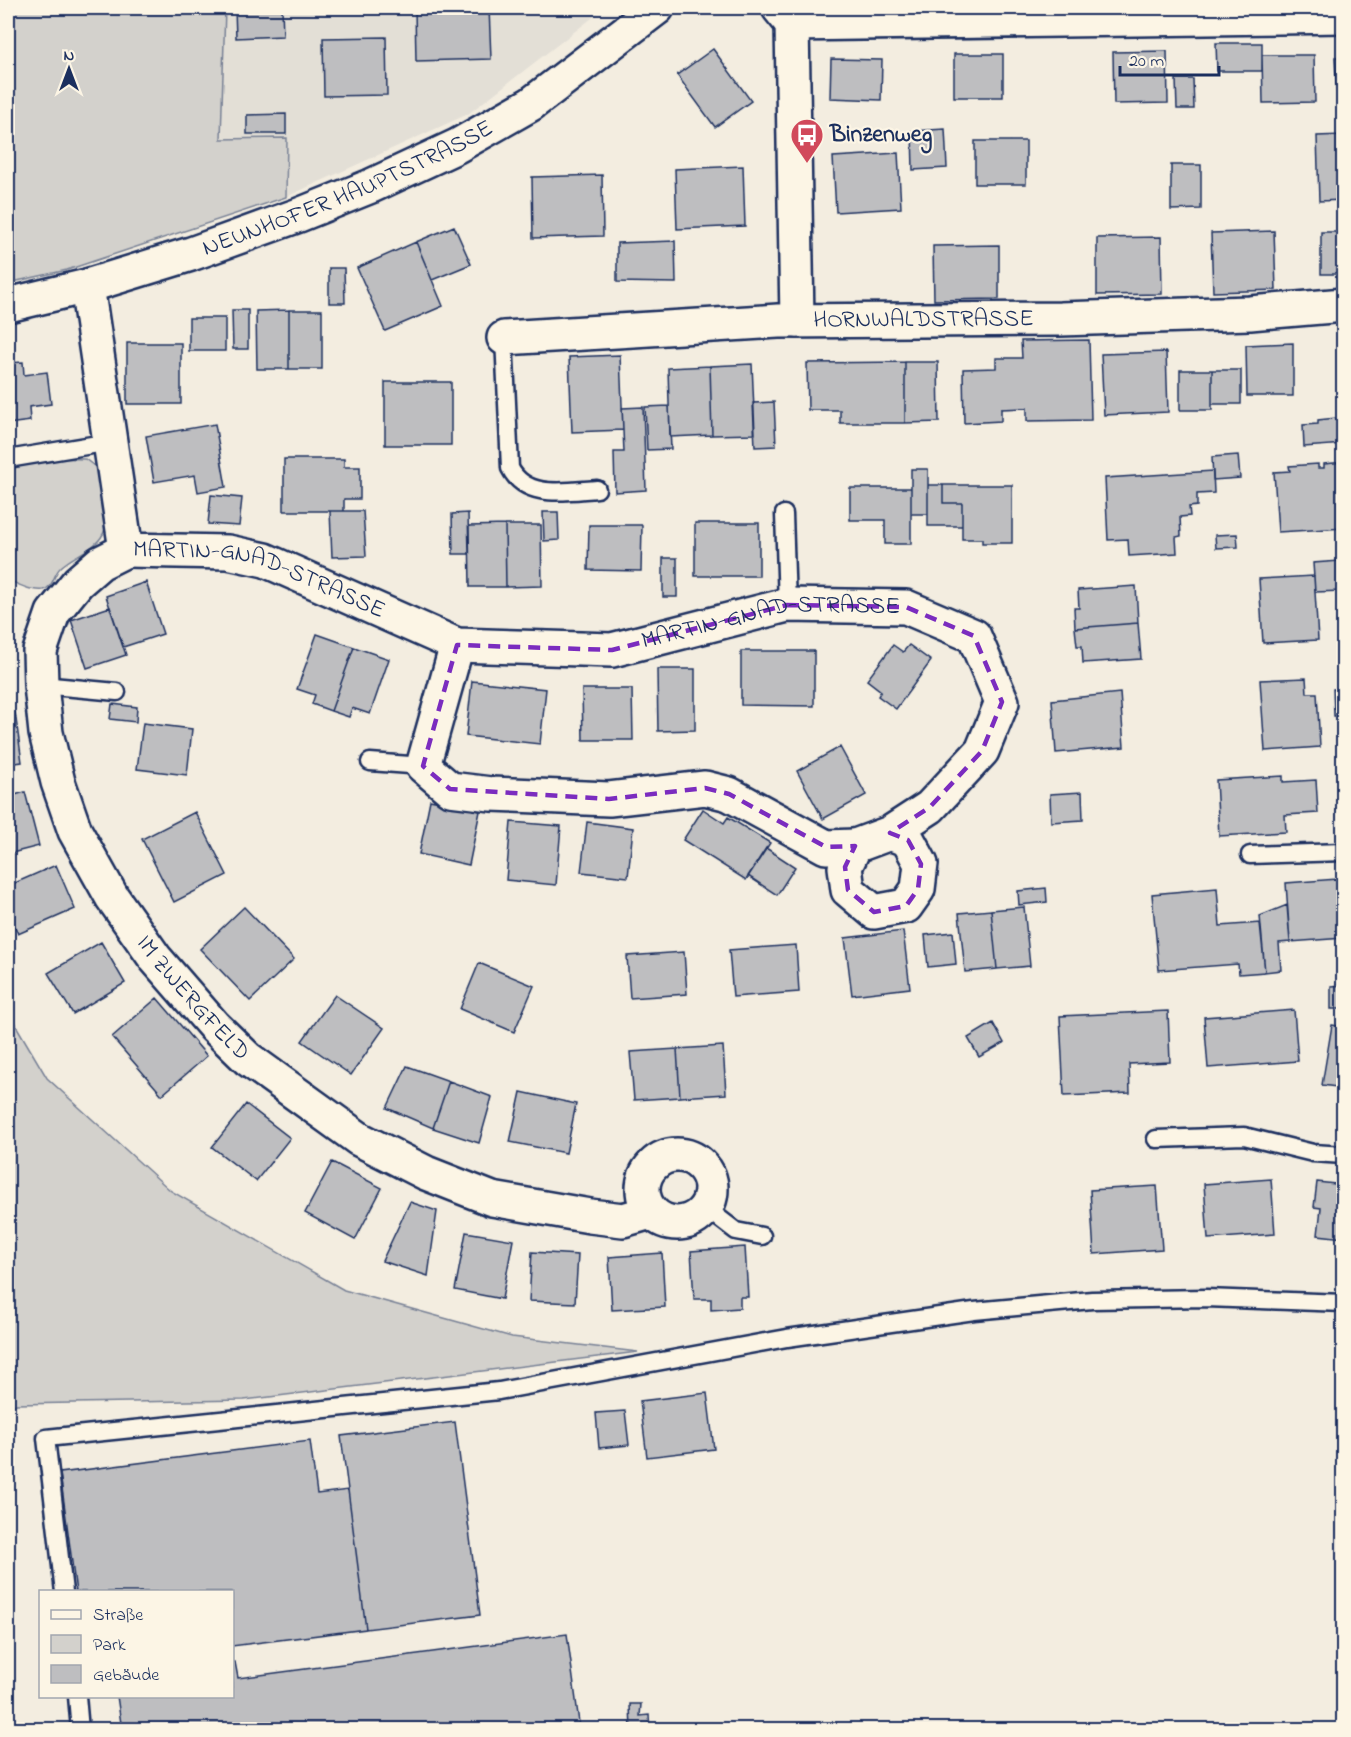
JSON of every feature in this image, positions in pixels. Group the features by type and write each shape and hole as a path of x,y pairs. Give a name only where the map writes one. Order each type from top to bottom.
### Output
{"street":[{"name":"NEUNHOFER HAUPTSTRASSE","path":"8,306 87,286 191,254 371,186 457,146 531,104 657,8"},
{"path":"797,321 786,16 1344,16"},
{"name":"MARTIN-GNAD-STRASSE","path":"87,286 126,550 228,552 266,560 457,645 612,650 787,605 906,607 974,636 1002,702 982,751 930,807 890,833 855,846 826,847 729,794 705,788 609,799 491,794 450,789 423,766"},
{"name":"HORNWALDSTRASSE","path":"504,339 778,321 1072,319 1250,313 1344,305"},
{"name":"IM ZWERGFELD","path":"126,550 100,563 78,582 52,613 40,651 41,685 46,733 58,782 75,831 112,897 154,958 214,1026 248,1059 359,1139 426,1173 492,1199 622,1220 651,1212"},
{"path":"423,766 457,645"},
{"path":"855,846 845,867 848,890 874,912 906,906 918,889 921,864 908,840 890,833"},
{"path":"678,1155 691,1157 702,1165 711,1185 710,1197 705,1208 697,1217 686,1222 674,1223 661,1219 651,1212 644,1201 642,1188 652,1165 663,1157 678,1155"}],"lane":[{"path":"504,339 510,468 516,479 549,492 597,489"},
{"path":"14,458 110,442"},
{"path":"783,514 787,605"},
{"path":"41,685 117,692"},
{"path":"370,762 423,766"},
{"path":"1250,855 1344,852"},
{"path":"1156,1139 1244,1136 1313,1154 1344,1155"},
{"path":"705,1208 736,1231 762,1236"},
{"path":"64,1590 46,1438 499,1391 787,1338 974,1311 1103,1300 1206,1298 1344,1303"},
{"path":"76,1698 80,1730"}],"highlighted area":[{"path":"787,605 906,607 974,636 1002,702 982,751 930,807 890,833 908,840 921,864 918,889 906,906 874,912 848,890 845,867 855,846 826,847 729,794 705,788 609,799 450,789 423,766 457,645 612,650"}],"shaded area":[{"path":"225,8 605,8 468,114 286,197 287,139 221,139"}],"green space":[{"path":"8,8 225,8 221,139 287,138 286,197 67,270 8,283"},
{"path":"46,458 85,459 98,469 107,514 105,529 97,542 65,563 47,588 34,590 8,580 8,467"},
{"path":"8,1012 47,1078 171,1191 344,1290 512,1337 638,1352 244,1400 16,1404 8,1409"}],"building":[{"path":"235,8 282,8 283,36 236,38"},
{"path":"415,8 489,8 491,59 416,61"},
{"path":"386,37 387,95 324,96 323,38"},
{"path":"1216,43 1262,43 1262,71 1217,71"},
{"path":"713,49 751,101 715,127 677,75"},
{"path":"1167,51 1168,103 1114,104 1113,52"},
{"path":"954,54 1003,54 1003,97 954,97"},
{"path":"1262,55 1314,55 1315,102 1263,103"},
{"path":"1335,57 1344,57 1344,98 1337,98"},
{"path":"831,59 882,60 881,100 830,98"},
{"path":"1176,79 1193,79 1194,109 1177,109"},
{"path":"286,114 286,134 247,134 247,115"},
{"path":"945,129 947,168 913,170 912,131"},
{"path":"1344,135 1344,200 1319,201 1317,136"},
{"path":"975,141 1026,141 1026,184 975,184"},
{"path":"898,153 901,208 836,212 833,157"},
{"path":"1171,165 1201,165 1201,209 1171,210"},
{"path":"743,166 745,226 677,229 675,169"},
{"path":"602,175 603,236 533,238 532,177"},
{"path":"454,226 471,264 432,280 416,242"},
{"path":"1274,231 1276,290 1213,292 1211,233"},
{"path":"1321,232 1344,232 1344,274 1321,274"},
{"path":"1161,237 1162,294 1097,295 1097,238"},
{"path":"675,241 676,283 617,282 617,243"},
{"path":"416,242 443,306 385,331 357,268"},
{"path":"999,245 999,299 934,300 933,246"},
{"path":"329,268 344,268 345,303 329,303"},
{"path":"232,310 248,310 248,349 233,349"},
{"path":"289,310 322,310 322,369 289,369"},
{"path":"289,310 289,369 257,369 256,311"},
{"path":"189,318 225,318 225,351 189,351"},
{"path":"1089,340 1091,420 1027,421 1027,408 1001,409 1001,421 964,423 963,369 996,368 996,358 1022,358 1021,341"},
{"path":"127,343 181,343 181,404 127,404"},
{"path":"1293,343 1293,396 1247,396 1246,345"},
{"path":"1166,352 1168,412 1104,415 1101,354"},
{"path":"620,355 623,430 572,432 569,357"},
{"path":"23,362 24,375 47,372 51,404 29,407 30,421 8,424 8,363"},
{"path":"905,362 905,423 840,423 840,410 808,410 807,363"},
{"path":"905,362 938,362 939,422 905,423"},
{"path":"752,364 755,434 712,435 710,366"},
{"path":"710,366 712,435 670,437 668,368"},
{"path":"1180,370 1212,370 1212,410 1180,410"},
{"path":"1212,370 1241,370 1241,404 1212,404"},
{"path":"385,382 451,382 451,445 385,445"},
{"path":"774,402 776,446 755,447 753,403"},
{"path":"669,406 671,449 647,450 645,407"},
{"path":"643,407 646,490 615,492 614,452 624,452 622,408"},
{"path":"1336,418 1337,423 1344,422 1344,444 1304,447 1303,425 1318,424 1318,420"},
{"path":"215,424 226,487 198,492 195,475 154,482 146,436"},
{"path":"1238,455 1240,478 1213,480 1212,457"},
{"path":"284,459 344,459 344,467 360,467 360,499 344,499 344,511 284,511"},
{"path":"1344,462 1344,528 1278,532 1274,472 1290,471 1289,466 1318,464 1318,468 1324,468 1324,464"},
{"path":"911,469 928,469 928,514 911,514"},
{"path":"1213,471 1214,493 1197,494 1197,506 1189,507 1190,516 1180,517 1181,536 1176,537 1177,553 1129,556 1128,539 1108,540 1105,478"},
{"path":"928,485 943,485 943,503 962,503 962,526 928,526"},
{"path":"943,485 1012,485 1012,543 982,543 982,539 962,539 962,503 943,503"},
{"path":"850,488 911,488 911,544 885,544 885,520 850,520"},
{"path":"211,495 242,498 239,526 208,524"},
{"path":"330,511 363,511 366,556 332,557"},
{"path":"543,512 558,512 559,540 544,541"},
{"path":"468,513 469,554 453,554 452,514"},
{"path":"695,523 759,523 759,576 695,576"},
{"path":"505,525 506,587 470,587 469,526"},
{"path":"505,525 541,525 542,586 506,587"},
{"path":"589,525 642,525 641,571 588,570"},
{"path":"1237,534 1238,547 1216,548 1215,535"},
{"path":"663,558 677,558 677,597 663,597"},
{"path":"1340,561 1342,591 1315,592 1313,563"},
{"path":"1314,576 1318,640 1263,643 1259,579"},
{"path":"146,582 163,634 123,647 106,596"},
{"path":"1136,586 1138,623 1075,628 1074,608 1079,608 1078,590"},
{"path":"110,607 126,655 87,668 71,620"},
{"path":"1138,623 1141,659 1083,663 1082,646 1077,646 1075,628"},
{"path":"317,634 354,647 331,711 312,704 315,695 297,689"},
{"path":"893,645 903,652 909,645 931,661 896,709 878,696 881,691 867,680"},
{"path":"354,647 389,659 370,714 352,708 349,717 331,711"},
{"path":"741,651 814,651 814,706 741,705"},
{"path":"657,669 695,669 695,730 658,731"},
{"path":"1306,678 1307,693 1317,693 1320,747 1265,751 1260,680"},
{"path":"472,681 546,689 540,744 466,736"},
{"path":"582,689 632,689 633,740 583,740"},
{"path":"1333,689 1344,689 1344,716 1334,716"},
{"path":"1120,693 1124,747 1056,753 1052,700"},
{"path":"112,704 137,707 136,722 110,719"},
{"path":"15,712 22,762 8,764 8,713"},
{"path":"143,723 192,729 187,775 137,769"},
{"path":"840,747 866,795 823,819 797,771"},
{"path":"1283,776 1283,782 1316,780 1318,813 1285,815 1286,832 1219,836 1216,780"},
{"path":"25,792 39,846 8,854 8,797"},
{"path":"1082,792 1083,820 1051,822 1050,794"},
{"path":"430,800 480,811 469,865 419,854"},
{"path":"703,809 724,823 728,817 770,843 746,880 683,840"},
{"path":"195,812 227,875 174,902 142,839"},
{"path":"511,822 561,826 556,885 506,880"},
{"path":"587,822 633,828 628,877 581,872"},
{"path":"766,848 795,867 777,895 748,876"},
{"path":"56,865 75,909 18,934 8,910 8,886"},
{"path":"1337,879 1338,883 1344,883 1344,938 1290,942 1286,883"},
{"path":"1046,888 1047,902 1019,905 1018,891"},
{"path":"1217,888 1220,926 1260,923 1265,972 1239,974 1238,964 1159,970 1152,894"},
{"path":"1287,905 1290,942 1279,943 1281,970 1265,972 1260,916"},
{"path":"244,907 294,959 250,1001 200,949"},
{"path":"1024,907 1030,966 997,969 991,910"},
{"path":"991,910 997,969 965,972 959,913"},
{"path":"903,931 910,988 852,995 845,938"},
{"path":"953,932 956,964 928,967 925,935"},
{"path":"101,942 125,983 73,1014 48,973"},
{"path":"796,945 799,992 733,997 729,950"},
{"path":"684,952 687,994 630,998 627,956"},
{"path":"479,963 534,986 514,1032 460,1009"},
{"path":"1344,985 1344,1009 1331,1009 1331,986"},
{"path":"335,995 384,1028 351,1075 302,1041"},
{"path":"157,998 207,1056 162,1095 112,1037"},
{"path":"1294,1010 1298,1061 1208,1068 1204,1017"},
{"path":"1168,1011 1170,1062 1129,1064 1130,1093 1064,1096 1060,1016"},
{"path":"993,1023 1004,1043 979,1057 968,1038"},
{"path":"1332,1025 1344,1027 1344,1088 1322,1085"},
{"path":"723,1046 726,1094 680,1097 677,1049"},
{"path":"677,1049 680,1097 634,1100 630,1052"},
{"path":"407,1066 449,1081 433,1128 387,1108"},
{"path":"449,1081 492,1097 479,1143 433,1128"},
{"path":"521,1092 576,1104 566,1153 510,1142"},
{"path":"246,1104 290,1138 256,1181 212,1147"},
{"path":"332,1162 382,1188 355,1240 305,1213"},
{"path":"1271,1179 1275,1234 1208,1239 1204,1184"},
{"path":"1317,1182 1344,1185 1344,1238 1318,1235 1321,1208 1314,1207"},
{"path":"1157,1186 1162,1249 1094,1254 1090,1190"},
{"path":"410,1202 437,1211 428,1276 382,1261"},
{"path":"466,1232 513,1240 502,1299 455,1290"},
{"path":"745,1247 748,1297 740,1297 740,1308 711,1310 711,1299 694,1299 691,1251"},
{"path":"532,1252 578,1255 575,1303 529,1301"},
{"path":"662,1253 665,1307 612,1310 609,1257"},
{"path":"707,1393 714,1449 647,1457 640,1401"},
{"path":"625,1411 629,1445 599,1448 596,1413"},
{"path":"455,1422 480,1615 366,1629 341,1436"},
{"path":"310,1441 317,1494 348,1490 366,1629 234,1646 234,1590 76,1590 60,1473"},
{"path":"567,1634 580,1730 122,1730 117,1698 234,1698 234,1662 238,1678"},
{"path":"630,1704 641,1704 640,1716 649,1715 650,1730 631,1730"}],"place":[{"name":"Binzenweg","path":"807,164"}]}
